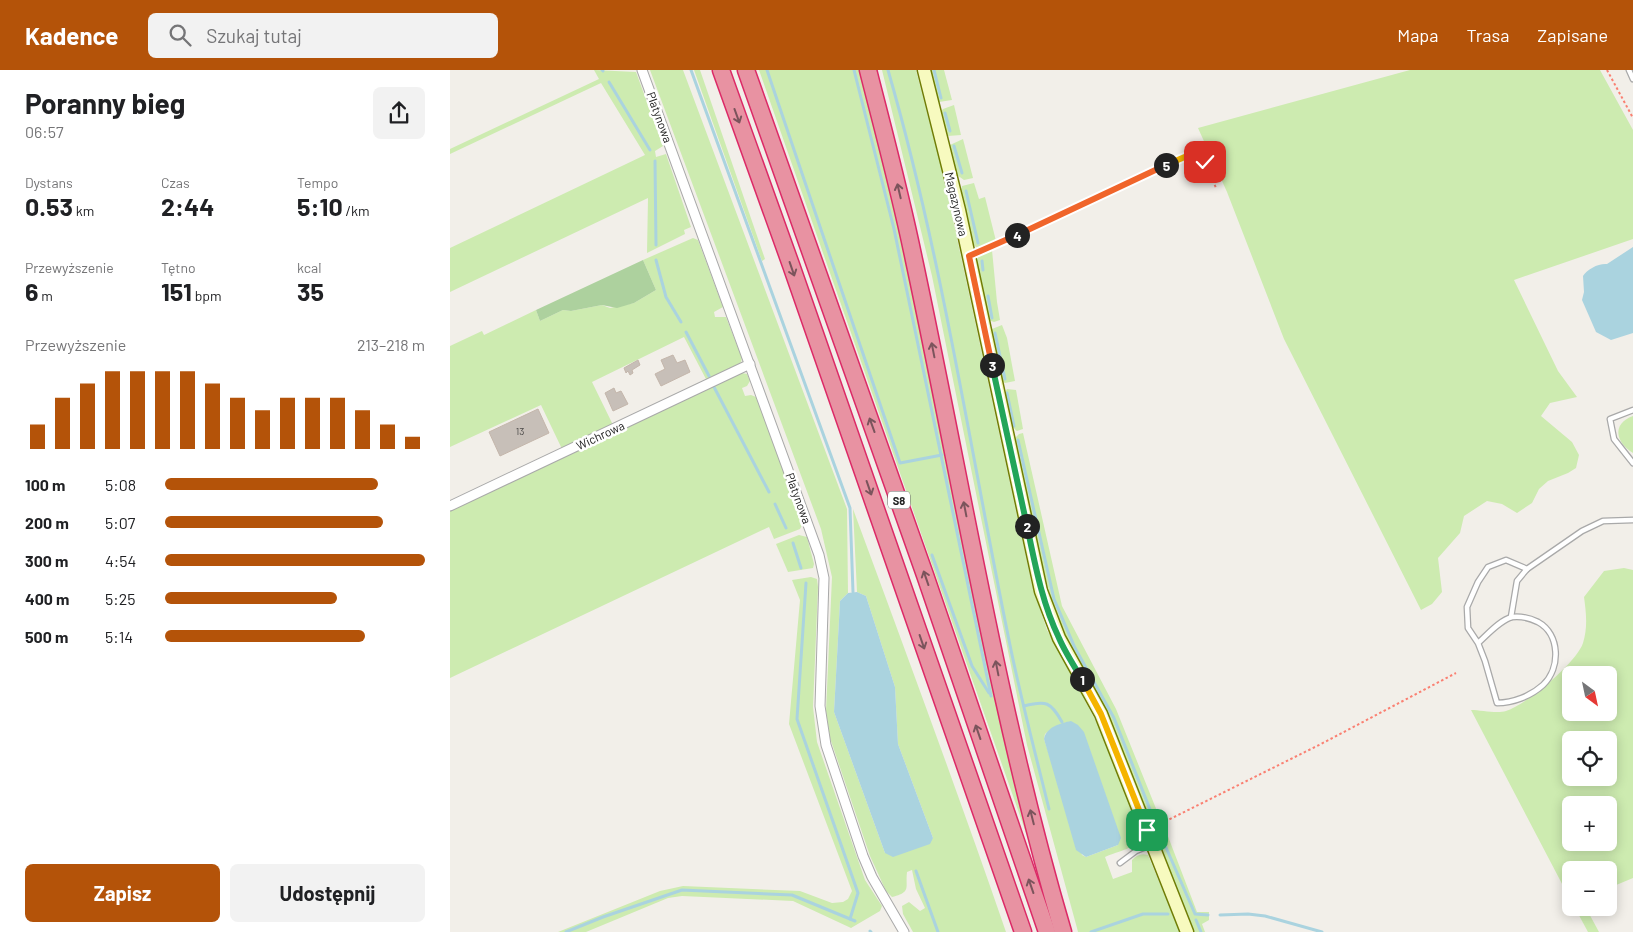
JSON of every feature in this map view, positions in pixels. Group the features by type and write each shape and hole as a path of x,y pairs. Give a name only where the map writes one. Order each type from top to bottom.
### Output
{"highway":[{"name":"S8","path":"721,70 791,265 1023,932"},
{"name":"S8","path":"746,70 922,566 1047,932"},
{"path":"868,70 914,258 999,677 1034,826 1063,932"}],"street":[{"name":"Platynowa","path":"642,70 810,528 824,578 819,686 826,745 863,856 872,877 904,932"},
{"name":"Magazynowa","path":"924,70 969,256 1041,591 1059,638 1101,714 1187,932"},
{"name":"Wichrowa","path":"450,506 750,364"}],"lane":[{"path":"1629,70 1633,79"},
{"path":"1633,410 1610,419 1614,439 1633,464"},
{"path":"1511,617 1517,581 1527,569 1582,532 1603,521 1633,520"},
{"path":"1478,643 1511,617 1530,618 1550,631 1555,643 1556,653 1551,674 1543,685 1518,700 1497,703 1486,661 1478,643 1468,628 1467,608 1478,582 1488,567 1506,560 1527,569"},
{"path":"1120,863 1136,851 1153,844"}],"path":[{"path":"1607,70 1633,118"},
{"path":"969,256 988,249 1194,153 1205,162 1216,188"},
{"path":"1147,830 1321,744 1456,674"}],"green space":[{"path":"594,70 636,72 663,146 655,151 656,157 666,154 691,227 684,230 685,234 647,253 648,198 450,292 450,248 645,155 601,83 450,154 450,149 599,79"},
{"path":"650,70 683,70 847,509 848,593 840,601 834,712 885,853 933,838 898,744 895,687 866,596 857,592 853,509 1006,932 913,932 903,914 902,906 909,902 920,911 925,908 916,889 912,870 907,872 905,891 892,897 886,891 870,856 830,738 826,711 832,577 821,529"},
{"path":"694,70 700,70 765,259 762,261"},
{"path":"759,70 861,70 908,263 993,685 1027,836"},
{"path":"882,70 916,70 944,178 1032,585 1047,630 1098,725 1136,821 1133,844 1126,849 1105,857 1113,879 1132,872 1132,860 1136,857 1141,854 1148,855 1180,932 1078,932 1027,745 932,276","holes":["1051,729 1118,845 1086,857 1082,855 1044,739 1045,734"]},
{"path":"929,70 944,70 952,100 939,102 936,98"},
{"path":"1410,70 1600,70 1633,130 1633,239 1514,280 1558,371 1577,397 1550,403 1541,416 1572,442 1579,455 1576,468 1548,481 1539,489 1532,503 1517,513 1502,504 1487,501 1464,516 1460,533 1438,558 1442,592 1432,604 1421,610 1284,339 1227,192 1198,128"},
{"path":"954,105 961,135 948,136 940,113 943,109"},
{"path":"963,139 973,178 964,180 957,175 950,145"},
{"path":"974,183 979,199 985,197 996,241 978,249 972,243 961,192 962,186"},
{"path":"693,238 698,240 723,307 714,312 715,317 726,317 742,358 741,362 733,369 707,381 684,337 592,382 613,425 562,449 541,405 450,447 450,346 482,331 484,335 536,310 540,321 563,310 571,311 602,305 610,308 634,303 656,290 643,260"},
{"path":"992,250 1000,320 994,322 988,320 977,262 978,257"},
{"path":"643,260 656,290 634,303 617,308 602,305 571,311 563,310 540,321 536,310"},
{"path":"1002,325 1007,338 1015,381 1005,383 1002,381 991,331"},
{"path":"742,373 747,374 750,381 747,386 742,388 745,396 751,395 756,397 803,523 800,529 774,539 769,527 450,678 450,510"},
{"path":"1007,389 1016,390 1023,429 1017,431 1011,424 1007,411 1005,398"},
{"path":"1633,416 1633,453 1623,444 1618,434 1621,424"},
{"path":"1023,433 1062,606 1116,709 1161,821 1150,820 1110,722 1056,618 1030,517 1014,439"},
{"path":"799,535 807,537 814,564 813,568 788,572 776,544"},
{"path":"1624,568 1633,570 1633,878 1617,885 1617,861 1562,861 1562,884 1471,710 1506,711 1526,701 1562,670 1562,721 1618,721 1618,666 1566,666 1579,651 1585,637 1586,614 1584,597 1604,571"},
{"path":"811,577 817,579 818,587 813,707 817,742 865,880 882,906 880,911 851,928 793,901 682,896 668,898 586,932 558,932 660,891 683,886 800,891 832,903 843,902 848,899 852,891 789,724 800,600 792,580"},
{"path":"1164,826 1197,912 1209,912 1209,920 1202,924 1205,932 1194,932 1157,839 1156,832"},
{"path":"1579,916 1590,916 1599,932 1588,932"}],"water":[{"path":"1633,247 1633,333 1611,340 1596,332 1582,300 1584,292 1583,276 1590,269 1600,264 1607,264"},
{"path":"857,592 866,596 895,687 898,744 933,838 930,844 893,857 885,853 834,712 840,601 848,593"},
{"path":"1071,721 1084,732 1121,838 1118,845 1086,857 1076,850 1044,739 1051,729 1059,724"}],"building":[{"path":"673,355 677,363 685,360 690,372 661,386 655,374 665,369 661,360"},
{"path":"638,360 640,365 632,370 633,373 630,375 628,371 626,373 624,368"},
{"path":"614,388 616,393 621,391 628,404 613,411 605,393"},
{"path":"538,409 549,433 500,456 489,432"}],"waterway":[{"path":"691,70 850,508 853,592"},
{"path":"767,70 900,463 942,455"},
{"path":"854,70 894,229 991,696"},
{"path":"888,70 925,214 941,286 1011,650 1049,809"},
{"path":"934,70 941,98"},
{"path":"609,82 650,150"},
{"path":"945,113 950,131"},
{"path":"954,146 962,173"},
{"path":"655,161 656,245"},
{"path":"966,191 978,243"},
{"path":"656,260 666,297 681,322"},
{"path":"982,261 983,270"},
{"path":"988,296 992,318"},
{"path":"686,332 709,376"},
{"path":"995,333 1005,379"},
{"path":"714,387 769,492"},
{"path":"1007,393 1014,426"},
{"path":"1018,440 1054,599 1075,648 1114,718 1153,817"},
{"path":"775,504 786,528"},
{"path":"793,543 801,568"},
{"path":"932,555 972,666 989,693"},
{"path":"806,583 797,719 858,893 850,919"},
{"path":"1024,706 1038,703 1047,704 1055,710 1062,722"},
{"path":"1161,836 1195,914 1208,915"},
{"path":"916,871 938,932"},
{"path":"566,932 603,917 682,890 792,895 855,921"},
{"path":"1091,932 1143,914 1168,914"},
{"path":"1220,915 1248,914 1265,916 1322,932"},
{"path":"1196,920 1201,932"}],"route":[{"path":"1147,830 1101,714 1059,638 1041,591 969,256 988,249 1183,157 1194,153 1205,162"}]}
